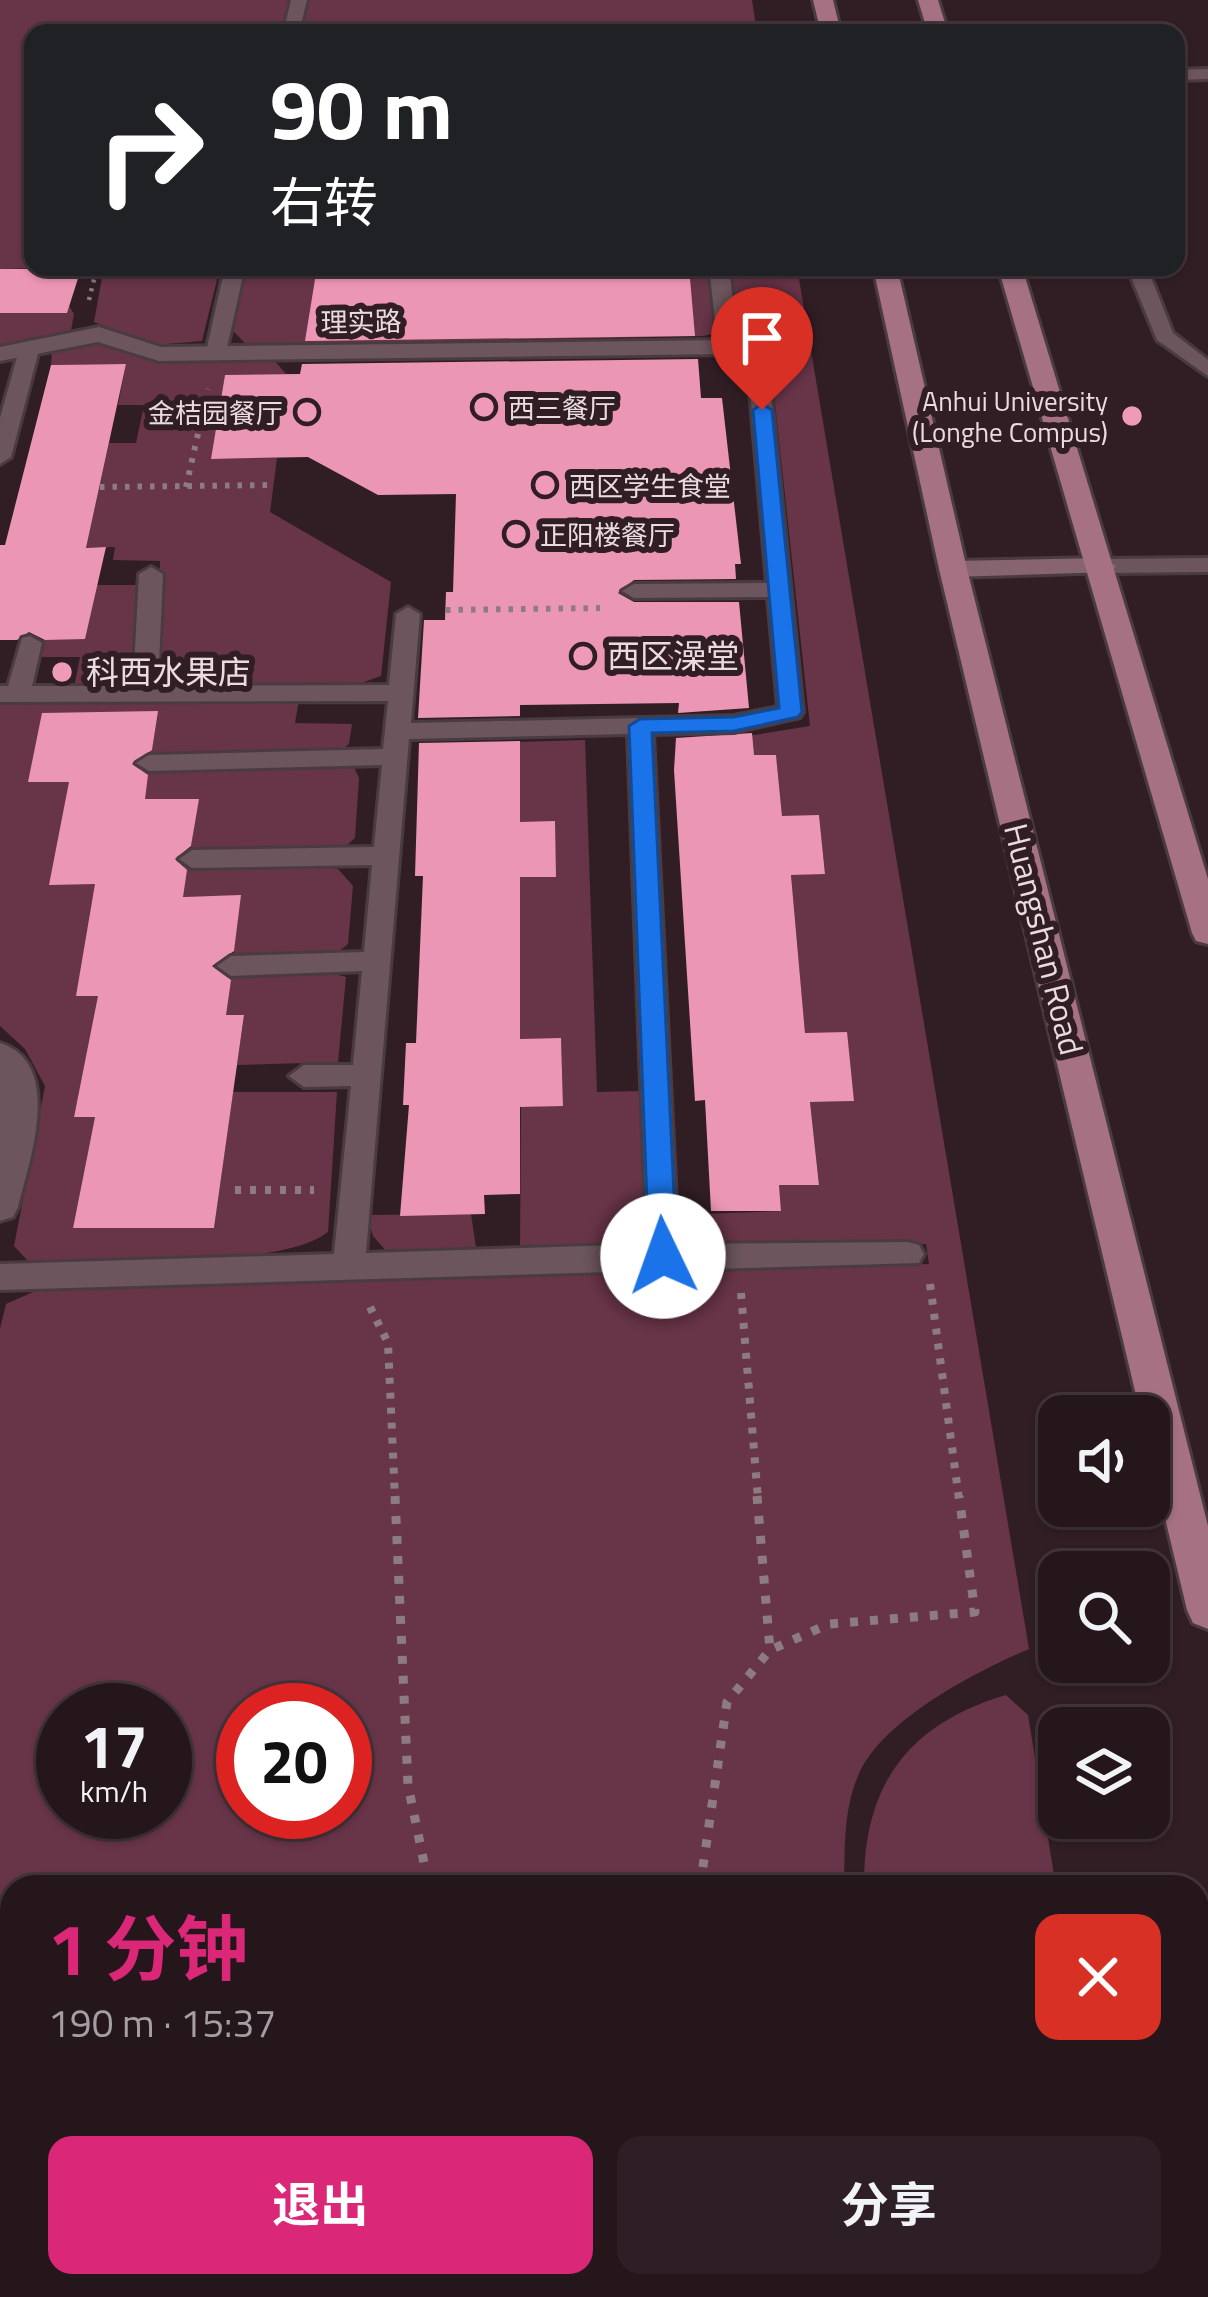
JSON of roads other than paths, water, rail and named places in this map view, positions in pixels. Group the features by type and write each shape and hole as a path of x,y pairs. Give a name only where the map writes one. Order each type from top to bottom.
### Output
{"main road":[{"name":"Huangshan Road","path":"887,276 953,568 1208,1610"},
{"path":"1013,276 1208,933"},
{"path":"953,568 1102,566"}],"street":[{"name":"理实路","path":"0,354 99,334 159,353 728,347"},
{"path":"0,1207 23,1100 6,1061"}],"lane":[{"path":"216,352 233,276"},
{"path":"148,763 640,726 734,724 790,712 758,365 728,347 719,276"},
{"path":"1141,276 1164,335 1208,370"},
{"path":"0,457 4,425 30,346"},
{"path":"1102,566 1208,565"},
{"path":"146,694 151,574"},
{"path":"634,591 779,590"},
{"path":"349,1266 408,614"},
{"path":"30,643 9,694 400,693"},
{"path":"640,726 663,1256"},
{"path":"191,859 386,856"},
{"path":"231,966 376,961"},
{"path":"304,1076 366,1075"},
{"path":"0,1277 663,1256 908,1254"}],"place":[{"name":"西三餐厅","path":"484,407"},
{"name":"金桔园餐厅","path":"307,412"},
{"name":"Anhui University (Longhe Compus)","path":"1132,416"},
{"name":"西区学生食堂","path":"545,485"},
{"name":"正阳楼餐厅","path":"516,534"},
{"name":"西区澡堂","path":"583,656"},
{"name":"科西水果店","path":"62,672"}]}
